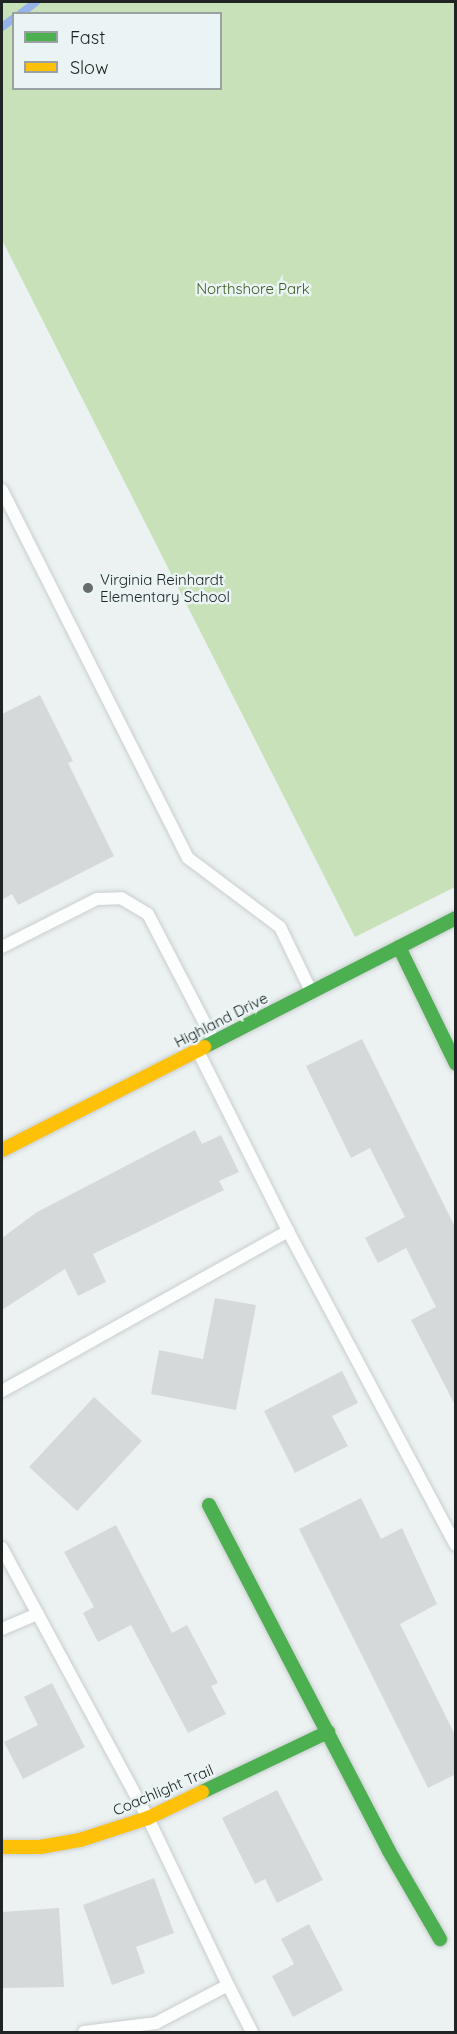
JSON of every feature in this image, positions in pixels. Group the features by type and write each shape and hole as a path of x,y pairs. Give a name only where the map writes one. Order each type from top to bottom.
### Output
{"street":[{"name":"Highland Drive","path":"2,1150 456,918"},
{"path":"399,947 456,1064"},
{"path":"209,1505 440,1939"},
{"name":"Coachlight Trail","path":"2,1847 40,1847 80,1840 148,1818 328,1732"}],"lane":[{"path":"2,490 188,858 280,927 312,992"},
{"path":"2,947 98,900 121,898 148,914 214,1042"},
{"path":"198,1051 288,1231 456,1545"},
{"path":"2,1391 288,1231"},
{"path":"2,1548 148,1818 252,2032"},
{"path":"2,1629 38,1614"},
{"path":"84,2032 156,2023 228,1985"}],"green space":[{"name":"Northshore Park","path":"2,2 455,2 455,887 355,937 2,240"}],"building":[{"path":"40,695 73,761 68,763 114,856 18,905 12,894 2,900 2,714"},
{"path":"362,1039 456,1229 456,1407 411,1320 436,1307 406,1248 378,1263 365,1238 405,1217 370,1148 351,1158 306,1066"},
{"path":"195,1130 202,1144 221,1135 239,1172 219,1181 224,1190 93,1254 106,1282 78,1296 65,1269 2,1310 2,1238 37,1212"},
{"path":"215,1298 256,1305 236,1410 151,1394 159,1350 203,1359"},
{"path":"342,1371 358,1403 332,1416 348,1446 295,1473 264,1411"},
{"path":"94,1397 142,1441 77,1511 29,1467"},
{"path":"361,1498 381,1539 402,1528 437,1604 400,1624 456,1737 456,1774 428,1788 299,1529"},
{"path":"116,1525 172,1633 187,1625 218,1683 211,1686 226,1714 188,1733 131,1625 98,1642 83,1613 94,1607 64,1552"},
{"path":"52,1683 85,1747 23,1779 4,1742 38,1725 24,1697"},
{"path":"277,1790 323,1880 277,1903 265,1879 255,1884 222,1818"},
{"path":"154,1878 174,1933 136,1947 145,1973 112,1985 83,1905"},
{"path":"59,1908 64,1987 2,1988 2,1912"},
{"path":"309,1924 343,1990 293,2017 272,1976 294,1964 281,1939"}],"waterway":[{"path":"23,12 36,2"},
{"path":"2,27 12,20"}],"traffic: fast":[{"path":"204,1047 456,918"},
{"path":"399,947 456,1064"},
{"path":"209,1505 389,1851 440,1939"},
{"path":"202,1792 328,1732"}],"traffic: slow":[{"path":"2,1150 204,1047"},
{"path":"2,1847 40,1847 80,1840 148,1818 202,1792"}],"place":[{"name":"Virginia Reinhardt Elementary School","path":"88,588"}]}
